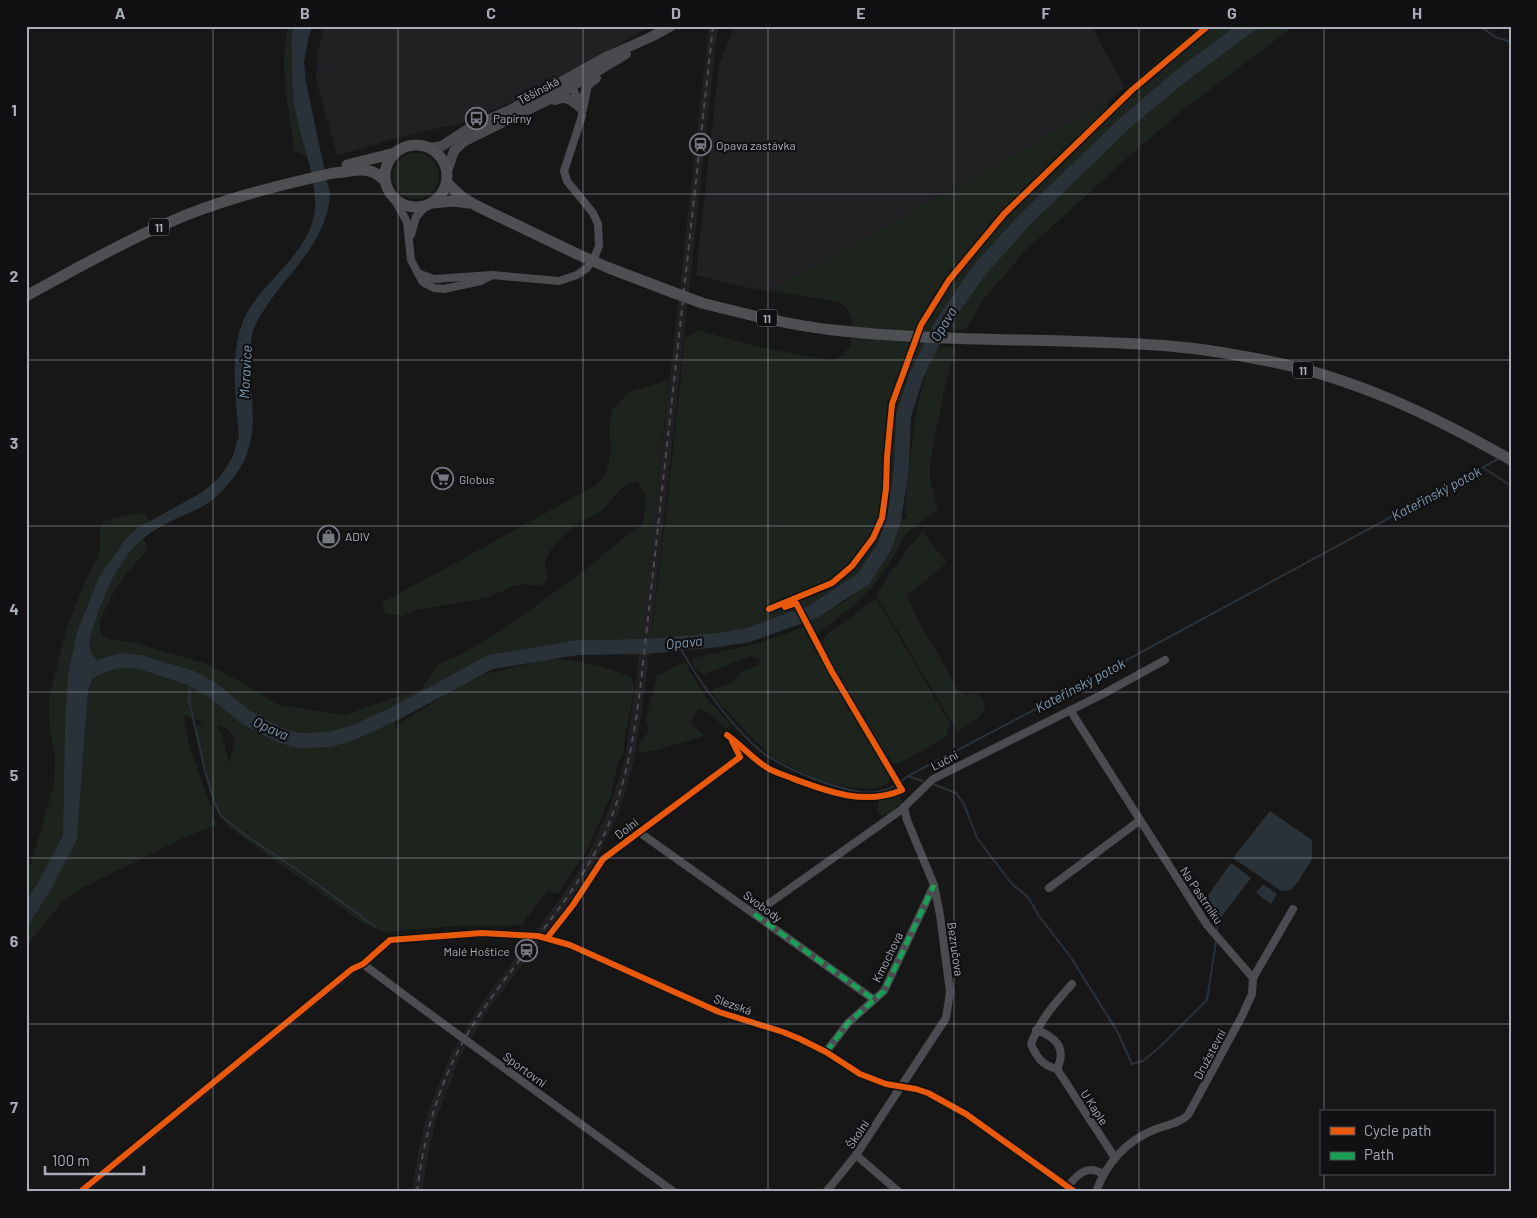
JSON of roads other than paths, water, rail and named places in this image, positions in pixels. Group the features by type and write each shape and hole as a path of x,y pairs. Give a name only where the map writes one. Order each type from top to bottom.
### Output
{"main road":[{"name":"Těšínská","path":"396,152 410,145 430,148"},
{"path":"430,148 441,157 447,177"},
{"path":"396,152 387,165 385,182 389,193 395,200 410,207 429,204"},
{"name":"11","path":"333,173 344,166 396,152"},
{"name":"11","path":"26,296 166,223 226,201 333,173 359,169 370,170 380,176 385,182"},
{"name":"Těšínská","path":"429,204 441,196 447,177"},
{"name":"11","path":"447,177 463,198 477,206 609,268 702,303 773,320 833,330 914,336 1157,345 1265,360 1321,374 1399,403 1474,439 1511,460"},
{"name":"11","path":"429,204 462,202 477,206"}],"street":[{"name":"Těšínská","path":"447,177 452,156 459,146 468,139 533,108 606,57 671,26"},
{"name":"Těšínská","path":"430,148 442,146 471,127 571,83 634,49 651,37"},
{"path":"395,200 407,222 411,260 420,274 434,279 492,275 559,281 571,278 582,272 595,256 600,239 596,218 570,185 564,171 581,124 585,91 590,81 624,60 634,49"},
{"path":"571,83 582,109"},
{"path":"486,131 496,130 559,98 570,99 582,109"},
{"path":"410,240 416,216 429,204"},
{"name":"Luční","path":"754,914 904,807 933,778 1121,685 1165,660"},
{"name":"Na Pastrníku","path":"1070,710 1207,926 1252,978"},
{"name":"Dolní","path":"547,938 573,905 603,860 740,757"},
{"name":"Bezručova","path":"902,1087 946,1018 950,992 934,885 907,820 904,807"},
{"path":"1049,888 1139,821"},
{"name":"Svobody","path":"639,832 874,999"},
{"name":"Kmochova","path":"826,1052 848,1023 884,990 934,885"},
{"name":"Družstevní","path":"1096,1192 1103,1174 1128,1145 1140,1136 1178,1122 1188,1115 1242,1016 1252,994 1252,978 1293,909"},
{"name":"Slezská","path":"363,964 390,940 482,933 538,936 570,945 712,1009 784,1032 826,1052 860,1074 886,1084 928,1093 966,1114 1075,1192"},
{"name":"Sportovní","path":"363,964 674,1192"},
{"path":"1057,1069 1062,1059 1059,1046 1049,1035 1036,1030 1050,1008 1072,984"},
{"name":"U Kaple","path":"1036,1030 1032,1044 1037,1058 1048,1066 1057,1069 1115,1158"},
{"name":"Školní","path":"826,1192 856,1155 902,1087"},
{"path":"856,1155 899,1192"},
{"path":"1068,1186 1078,1175 1090,1169 1103,1174"}],"water":[{"path":"294,26 312,26 304,62 306,82 330,191 327,211 321,229 312,245 266,307 253,332 250,375 253,423 247,453 240,468 213,500 151,532 135,546 120,566 108,587 90,637 90,647 93,656 97,660 120,653 141,655 194,671 219,685 250,711 285,729 301,733 328,732 350,726 388,709 488,655 577,640 645,639 717,633 746,628 810,605 858,573 878,543 887,518 894,468 896,415 909,374 936,320 974,264 1020,214 1123,115 1185,63 1236,26 1261,26 1194,75 1132,126 1031,224 986,274 948,327 923,379 911,417 909,469 901,521 891,550 869,584 817,618 750,642 646,654 578,655 493,669 394,722 355,740 330,747 299,748 279,743 242,724 210,698 188,685 139,669 121,668 108,671 93,678 88,691 77,839 52,888 26,929 26,901 39,881 63,835 68,674 77,632 99,577 126,538 139,527 201,493 220,477 232,458 239,436 235,390 235,357 241,326 255,300 297,252 312,224 315,209 314,185 293,98 292,35"},
{"path":"1270,811 1312,840 1312,859 1291,890 1281,891 1233,858"},
{"path":"1231,863 1251,878 1216,924 1205,911 1202,904"},
{"path":"1263,884 1277,894 1271,904 1256,893"}],"waterway":[{"path":"1480,26 1495,37 1511,42"},
{"name":"Kateřinský potok","path":"682,651 698,677 731,721 766,755 798,772 832,785 858,792 879,792 891,788 908,776 1051,701 1500,458"},
{"path":"1484,468 1511,486"},
{"path":"190,684 189,700 204,767 215,804 221,816 376,927"},
{"path":"908,776 923,781"},
{"path":"933,784 956,793 964,804 977,838 1012,884 1028,897 1039,916 1070,956 1117,1031 1132,1064 1143,1061 1162,1045 1207,1000 1216,942"},
{"path":"1216,924 1217,930"},
{"path":"86,1192 357,970"}],"railway":[{"path":"417,1192 429,1126 443,1084 462,1044 488,1002 554,915 585,869 608,826 622,786 635,724 641,682 713,26"}],"place":[{"name":"Papírny","path":"477,118"},
{"name":"Opava zastávka","path":"700,145"},
{"name":"Globus","path":"443,479"},
{"name":"ADIV","path":"329,536"},
{"name":"Malé Hoštice","path":"526,951"}],"water label":[{"name":"Opava","path":"943,324"},
{"name":"Moravice","path":"245,372"},
{"name":"Opava","path":"684,642"},
{"name":"Opava","path":"271,728"}]}
